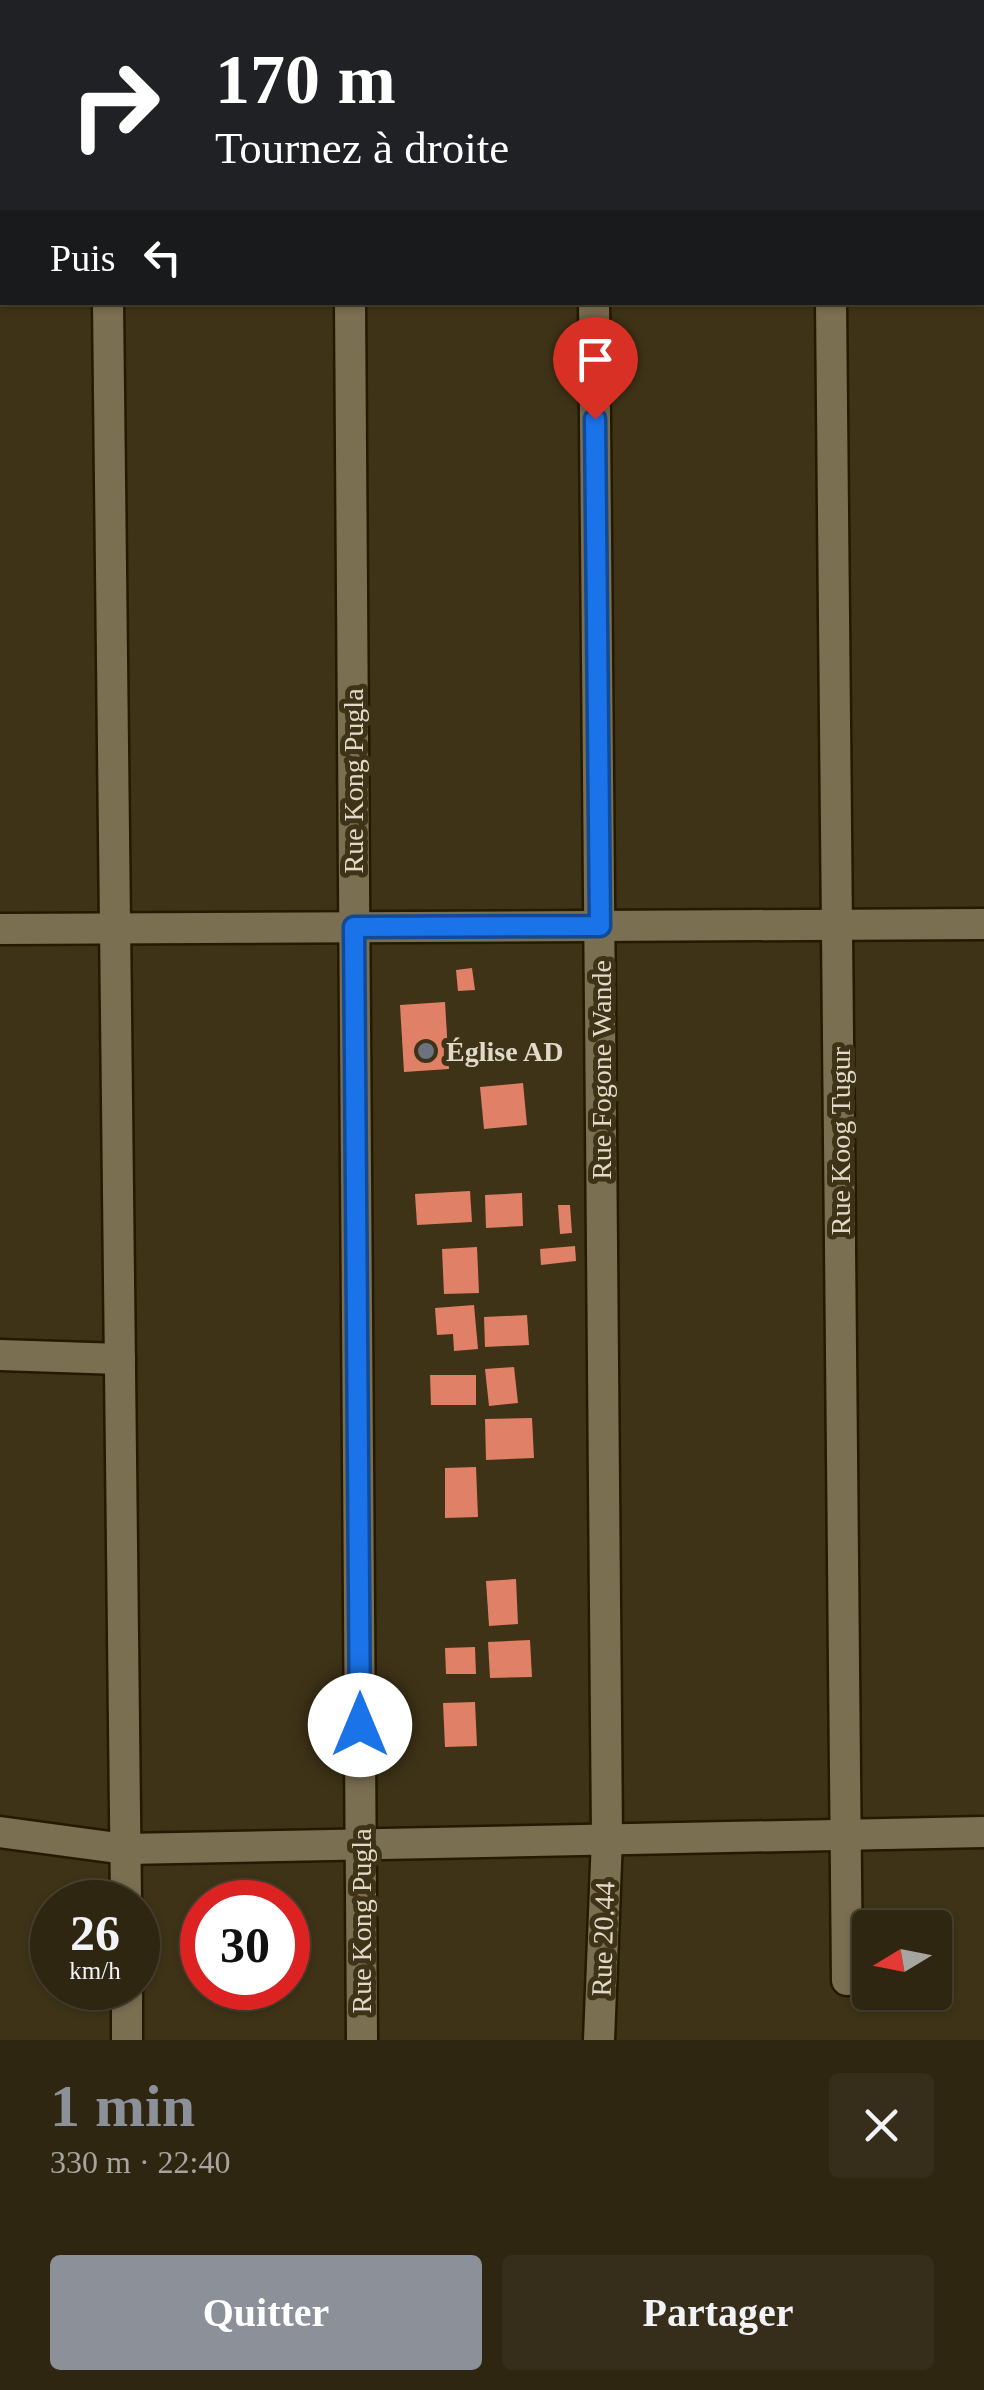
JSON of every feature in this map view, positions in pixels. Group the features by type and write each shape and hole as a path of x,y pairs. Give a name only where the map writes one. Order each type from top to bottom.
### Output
{"street":[{"path":"108,305 126,1880"},
{"name":"Rue Kong Pugla","path":"350,305 362,2040"},
{"name":"Rue Fogone Wande","path":"594,305 607,1838"},
{"name":"Rue Koog Tugur","path":"831,305 847,1980"},
{"path":"0,929 984,924"},
{"path":"0,1355 120,1358"},
{"path":"0,1832 125,1849 984,1832"},
{"name":"Rue 20.44","path":"599,2040 607,1838"},
{"path":"126,2010 127,2040"}],"building":[{"path":"472,968 475,990 458,991 456,970"},
{"path":"445,1002 449,1069 404,1072 400,1005"},
{"path":"523,1083 527,1125 484,1129 480,1087"},
{"path":"470,1191 472,1222 417,1225 415,1194"},
{"path":"522,1193 523,1226 486,1228 485,1195"},
{"path":"558,1205 570,1205 572,1233 560,1234"},
{"path":"575,1246 576,1261 541,1265 540,1249"},
{"path":"477,1247 479,1293 444,1294 442,1249"},
{"path":"474,1305 478,1349 454,1351 453,1334 437,1335 435,1308"},
{"path":"527,1315 529,1345 485,1347 484,1317"},
{"path":"514,1367 518,1403 489,1406 485,1369"},
{"path":"430,1375 476,1375 476,1405 431,1405"},
{"path":"532,1418 534,1458 486,1460 485,1419"},
{"path":"476,1467 478,1517 445,1518 445,1468"},
{"path":"516,1579 518,1624 489,1626 486,1581"},
{"path":"530,1640 532,1677 490,1678 488,1642"},
{"path":"475,1647 476,1674 446,1674 445,1648"},
{"path":"475,1702 477,1746 445,1747 443,1703"}],"place":[{"name":"Église AD","path":"426,1051"}],"route":[{"path":"360,1725 354,927 600,926 595,419"}]}
